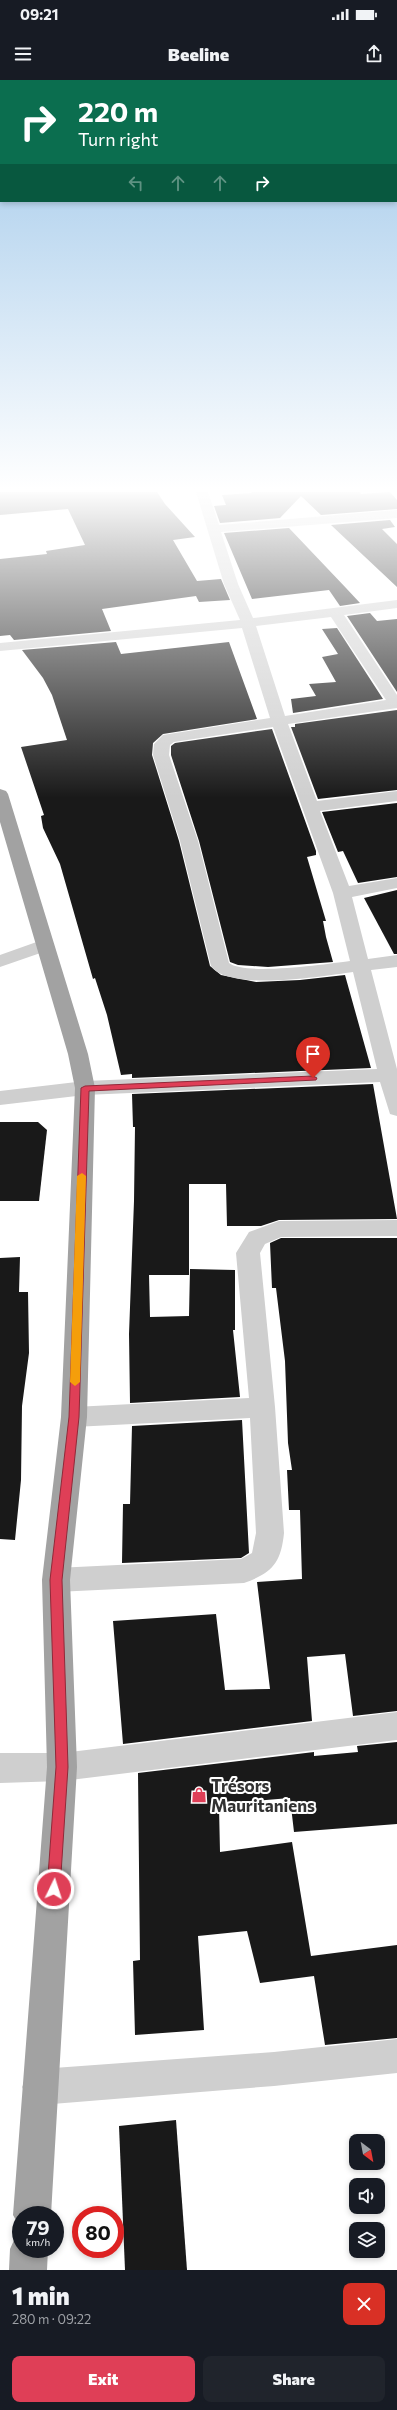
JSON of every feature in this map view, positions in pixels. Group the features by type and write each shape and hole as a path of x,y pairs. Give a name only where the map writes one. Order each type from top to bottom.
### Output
{"highway":[{"path":"1,803 78,1054 85,1088 74,1417 56,1580 62,1767 33,2206"},
{"path":"28,2270 29,2258"}],"street":[{"path":"235,594 248,624 278,721 342,893 397,1109"},
{"path":"0,647 248,624 397,604"},
{"path":"335,612 396,703 192,733 168,738 162,744 164,765 189,841 220,966 229,971 245,974 360,966 397,961"},
{"path":"309,807 397,796"},
{"path":"342,893 397,883"},
{"path":"0,961 45,945"},
{"path":"0,1098 85,1088 389,1075"},
{"path":"56,1580 244,1571 260,1564 268,1553 270,1533 262,1406 248,1253 257,1238 279,1229 397,1228"},
{"path":"74,1417 262,1406"},
{"path":"0,1768 62,1767 397,1726"},
{"path":"40,2087 274,2070 397,2056"}],"building":[{"path":"0,594 228,594 230,600 199,602 196,596 102,609 111,631 14,640 10,635 0,636"},
{"path":"250,594 293,594 252,599"},
{"path":"332,594 352,594 360,603 340,606"},
{"path":"370,613 377,621 397,619 397,692 347,616"},
{"path":"337,628 383,699 293,713 291,699 316,696 309,684 336,682 322,657 338,654 322,629"},
{"path":"116,642 121,654 229,642 257,719 163,734 153,743 152,755 179,841 210,966 221,975 256,982 300,980 345,975 371,1068 132,1078 132,1074 121,1075 107,1015 95,978 93,979 60,864 43,828 41,816 44,815 21,747 67,740 52,695 43,678 22,650"},
{"path":"397,710 397,790 318,799 291,727 295,727 295,724"},
{"path":"272,729 316,851 316,855 307,857 326,921 323,921 333,962 268,967 238,965 230,962 199,841 171,755 171,746 175,743"},
{"path":"397,803 397,877 358,883 343,851 338,852 322,812"},
{"path":"397,890 397,954 394,954 364,898"},
{"path":"373,1084 397,1219 279,1220 261,1226 227,1226 226,1184 189,1184 189,1275 149,1275 150,1317 189,1316 190,1269 235,1270 235,1330 233,1330 240,1397 130,1403 129,1334 135,1127 133,1127 132,1094"},
{"path":"0,1122 38,1122 47,1130 39,1201 0,1201"},
{"path":"281,1238 397,1238 397,1711 353,1716 345,1654 307,1657 312,1721 123,1744 113,1621 216,1614 225,1690 270,1689 257,1582 302,1579 300,1510 289,1510 287,1470 292,1470 288,1443 285,1361 276,1288 272,1288 270,1243"},
{"path":"20,1257 19,1292 28,1292 29,1353 22,1406 21,1480 15,1540 0,1539 0,1258"},
{"path":"242,1420 249,1553 241,1558 122,1563 123,1504 130,1504 132,1426"},
{"path":"397,1742 397,1824 294,1832 290,1798 229,1803 229,1806 219,1807 220,1852 292,1842 311,1956 397,1945 397,2038 325,2045 314,1976 260,1983 247,1931 198,1936 204,2030 135,2035 133,1961 140,1960 138,1773 314,1752 314,1756 358,1752 357,1746"},
{"path":"176,2120 187,2270 125,2270 124,2206 122,2206 119,2126"}],"slow traffic":[{"path":"75,1382 82,1176"}],"place":[{"name":"Trésors Mauritaniens","path":"199,1795"}],"route":[{"path":"54,1889 62,1767 56,1580 74,1417 85,1088 313,1078"}]}
